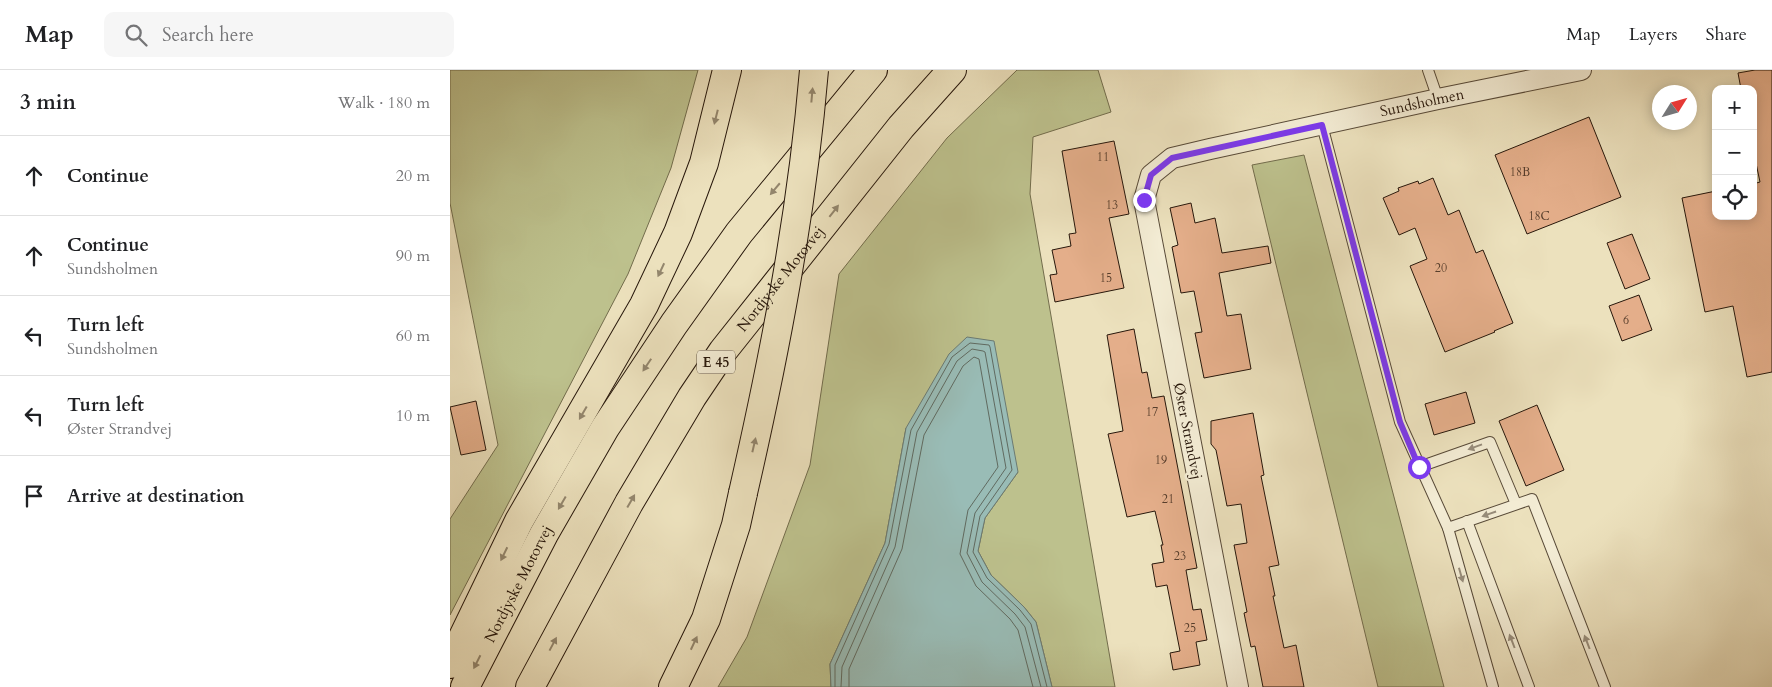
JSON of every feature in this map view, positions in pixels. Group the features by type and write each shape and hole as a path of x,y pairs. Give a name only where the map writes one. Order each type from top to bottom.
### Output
{"highway":[{"path":"450,664 520,521 644,305 674,242 704,163 727,70"},
{"path":"673,687 706,619 736,525 784,298 797,220 814,70"},
{"name":"Nordjyske Motorvej","path":"464,687 544,534 611,420 674,324 739,233 873,70"},
{"name":"Nordjyske Motorvej","path":"530,687 629,503 692,397 724,351 901,127 952,70"}],"street":[{"name":"Sundsholmen","path":"1151,175 1172,158 1438,98 1581,70"},
{"name":"Øster Strandvej","path":"1151,175 1144,200 1238,687"}],"lane":[{"path":"1428,70 1438,98"},
{"path":"1322,125 1400,422 1448,528 1493,687"},
{"path":"1419,467 1490,442 1516,504"},
{"path":"1448,528 1532,499 1605,687"},
{"path":"1467,521 1529,687"}],"green space":[{"path":"450,70 698,70 671,168 628,274 450,615 450,519 498,445 450,203"},
{"path":"1017,70 1098,70 1111,112 1033,137 1030,194 1115,687 1052,687 1036,622 1024,607 991,575 978,551 985,518 1018,472 906,428 885,543 830,664 831,687 718,687 747,637 810,465 839,274 947,138"},
{"path":"1304,155 1444,687 1378,687 1252,165"}],"water":[{"path":"967,337 994,341 1018,472 985,518 978,551 991,575 1024,607 1036,622 1052,687 831,687 830,664 885,543 906,428 949,354"}],"building":[{"path":"1772,70 1772,372 1747,377 1733,306 1705,312 1682,198 1712,192 1712,220 1757,220 1757,183 1760,182 1757,168 1757,85 1740,85 1738,73"},
{"path":"1589,117 1621,197 1527,234 1495,155"},
{"path":"1114,141 1129,214 1109,218 1124,288 1055,302 1050,275 1057,274 1052,250 1071,246 1069,234 1076,233 1062,151"},
{"path":"1433,178 1448,215 1459,210 1476,253 1483,250 1513,323 1445,352 1410,266 1427,259 1415,228 1399,235 1383,198 1399,191 1398,188 1418,181 1419,184"},
{"path":"1191,203 1195,223 1215,218 1222,253 1268,246 1271,263 1219,273 1227,316 1241,314 1251,369 1204,378 1195,333 1202,332 1194,291 1181,293 1172,247 1178,245 1170,208"},
{"path":"1632,234 1650,279 1625,289 1607,243"},
{"path":"1639,295 1652,330 1622,341 1609,306"},
{"path":"1134,329 1142,373 1147,372 1152,398 1164,396 1197,568 1186,570 1193,610 1201,609 1207,640 1196,642 1200,665 1173,670 1170,653 1180,651 1167,585 1156,587 1152,564 1164,562 1161,545 1163,545 1155,511 1127,517 1108,434 1123,431 1107,335"},
{"path":"1466,392 1475,423 1434,435 1425,404"},
{"path":"476,401 486,450 461,455 450,407"},
{"path":"1537,405 1564,470 1526,486 1499,421"},
{"path":"1253,413 1264,475 1261,476 1279,565 1269,567 1275,596 1273,596 1284,648 1296,645 1304,687 1263,687 1255,646 1251,647 1244,613 1247,612 1234,545 1247,543 1241,504 1227,506 1216,450 1211,444 1211,421"}],"route":[{"path":"1144,200 1151,175 1172,158 1210,148 1322,125 1400,422 1419,467"}]}
